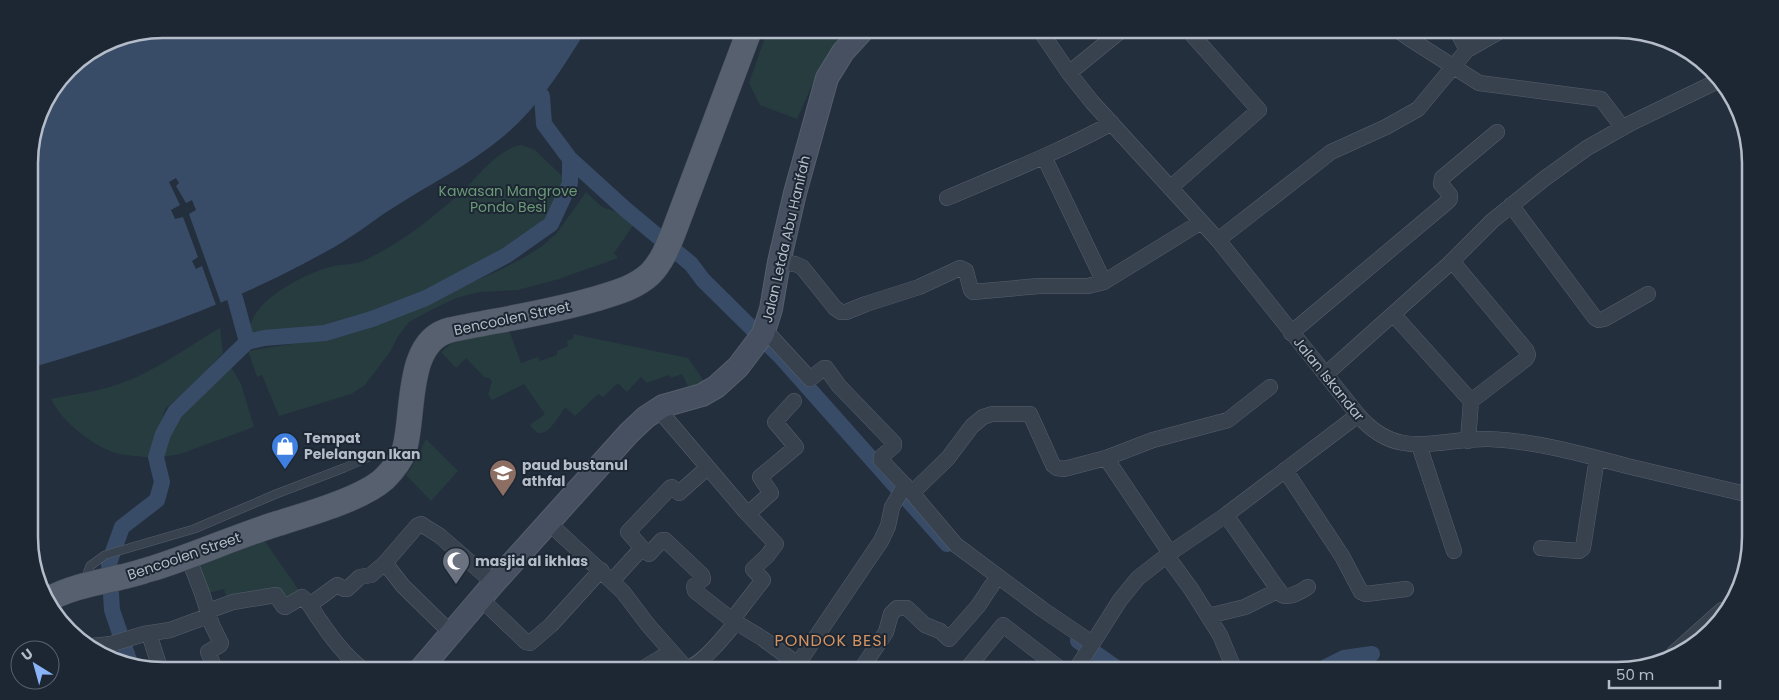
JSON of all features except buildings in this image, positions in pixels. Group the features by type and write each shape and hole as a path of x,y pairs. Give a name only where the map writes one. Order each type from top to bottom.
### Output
{"main road":[{"name":"Bencoolen Street","path":"53,597 60,593 188,557 365,492 383,479 399,461 403,453 406,444 411,398 420,362 428,344 435,336 493,321 555,310 619,292 635,285 648,276 662,260 747,38"}],"street":[{"name":"Jalan Letda Abu Hanifah","path":"427,662 614,447 646,417 658,409 710,391 738,367 762,336 771,309 779,262 795,193 827,78 834,65 856,38"},
{"name":"Jalan Iskandar","path":"1045,38 1069,73 1218,240 1358,415 1383,437 1408,444 1487,439 1526,442 1742,493"},
{"path":"1069,73 1111,38"},
{"path":"1170,188 1258,110 1195,38"},
{"path":"1409,38 1459,58 1479,83 1601,99 1623,128"},
{"path":"1457,38 1459,58"},
{"path":"1218,240 1331,152 1386,127 1418,109 1459,58 1490,38"},
{"path":"1326,374 1452,261 1492,221 1544,179 1587,148 1713,84"},
{"path":"947,198 1044,157 1112,123"},
{"path":"1291,333 1446,203 1450,199 1450,195 1441,184 1442,178 1497,132"},
{"path":"1044,157 1104,282"},
{"path":"1511,205 1595,318 1599,320 1604,319 1648,294"},
{"path":"779,262 802,267 835,308 843,312 918,288 960,268 966,271 970,290 973,292 1039,286 1088,286 1104,282 1201,222"},
{"path":"1452,261 1526,350 1528,355 1526,359 1471,401"},
{"path":"1393,314 1471,401 1468,440"},
{"path":"762,336 810,379 826,368 839,386 894,444 881,459 905,490 956,545 1091,645"},
{"path":"803,662 881,541 905,490 948,458 972,426 983,416 992,414 1030,414 1053,464 1057,468 1064,469 1106,458 1154,440 1228,420 1270,386"},
{"path":"748,514 771,493 760,477 796,447 775,422 794,401"},
{"path":"658,409 707,468 776,544 752,569 763,580 713,648 697,662"},
{"path":"1081,662 1120,600 1138,578 1168,554 1226,515 1358,415"},
{"path":"1419,444 1454,550"},
{"path":"1106,458 1220,635 1231,662"},
{"path":"1541,548 1579,551 1583,548 1597,458"},
{"path":"707,468 679,493 671,487 628,532 649,554 662,540 665,540 702,575 703,579 694,586 695,591 734,621 762,638 791,662"},
{"path":"1286,470 1342,556 1361,592 1366,594 1406,589"},
{"path":"1226,515 1282,595 1287,597 1308,587"},
{"path":"549,522 612,581 680,662"},
{"path":"311,604 337,585 344,590 360,577 371,575 385,563 417,526 421,524 440,536 488,591 526,642 530,643 551,625 601,570"},
{"path":"612,581 642,548"},
{"path":"188,557 221,643 208,652 212,662"},
{"path":"385,563 403,586 452,634"},
{"path":"866,662 886,632 891,614 897,608 907,608 925,625 940,631 949,639 978,606 992,585"},
{"path":"1208,616 1245,607 1279,590"},
{"path":"99,645 170,630 232,602 275,595 278,596 284,607 301,597 311,604 339,646 354,662"},
{"path":"1689,640 1709,622"},
{"path":"972,662 1003,624 1052,662"},
{"path":"148,634 158,662"},
{"path":"654,662 670,652"}],"lane":[{"path":"103,581 90,566 105,555 194,529 369,457"}],"green space":[{"path":"765,38 844,38 817,74 797,119 760,105 749,83"},
{"name":"Kawasan Mangrove Pondo Besi","path":"521,145 535,150 562,176 562,185 555,208 542,222 518,241 478,265 376,313 318,329 292,332 272,331 249,336 251,324 257,312 266,301 278,292 305,276 333,266 360,262 388,248 409,235 438,212 495,159 512,148"},
{"name":"Kawasan Mangrove Pondo Besi","path":"586,192 602,207 617,212 634,224 614,253 618,258 559,279 518,290 479,292 456,298 409,322 398,336 390,352 364,386 351,394 279,416 262,375 257,377 248,351 342,336 372,326 500,270 541,247 557,233"},
{"path":"220,328 223,353 191,387 165,409 151,458 116,453 98,445 70,424 55,407 51,399 102,389 133,379 159,366"},
{"path":"509,330 521,363 538,357 540,361 557,355 557,351 568,346 567,341 574,338 573,334 688,358 706,384 690,390 682,374 671,378 669,375 647,383 641,377 627,392 618,383 603,397 598,394 575,416 565,407 550,428 540,433 535,431 530,425 545,414 524,384 492,400 488,395 492,381 489,378 484,377 466,358 456,368 441,352 455,341"},
{"path":"231,367 241,384 254,427 180,454 161,457 163,444 177,419 199,395"},
{"path":"426,439 458,471 431,501 406,475"},
{"path":"264,540 303,596 285,607 278,594 228,603 224,589 208,593 194,566"}],"water":[{"path":"154,38 581,38 547,90 528,113 504,136 475,158 391,209 343,242 270,281 169,323 38,365 38,154 40,138 50,107 63,86 74,74 100,54 122,44"}],"pier":[{"path":"176,178 179,183 176,186 186,203 192,200 196,210 189,214 222,306 217,308 202,266 196,269 192,261 198,257 183,217 175,219 171,210 180,205 169,182"}],"waterway":[{"path":"542,96 544,124 570,159 625,209 691,264 703,280 780,356 947,544"},
{"path":"247,342 264,338 325,333 372,319 426,298 507,255 551,224 570,183 570,159"},
{"path":"128,658 112,610 109,563 122,527 157,500 162,482 156,457 163,434 175,412 247,342 235,298"},
{"path":"1078,641 1108,662"},
{"path":"1336,662 1344,658 1372,654"}],"place":[{"name":"Tempat Pelelangan Ikan","path":"285,470"},
{"name":"paud bustanul athfal","path":"503,497"},
{"name":"masjid al ikhlas","path":"456,585"}],"district":[{"name":"PONDOK BESI","path":"831,640"}]}
